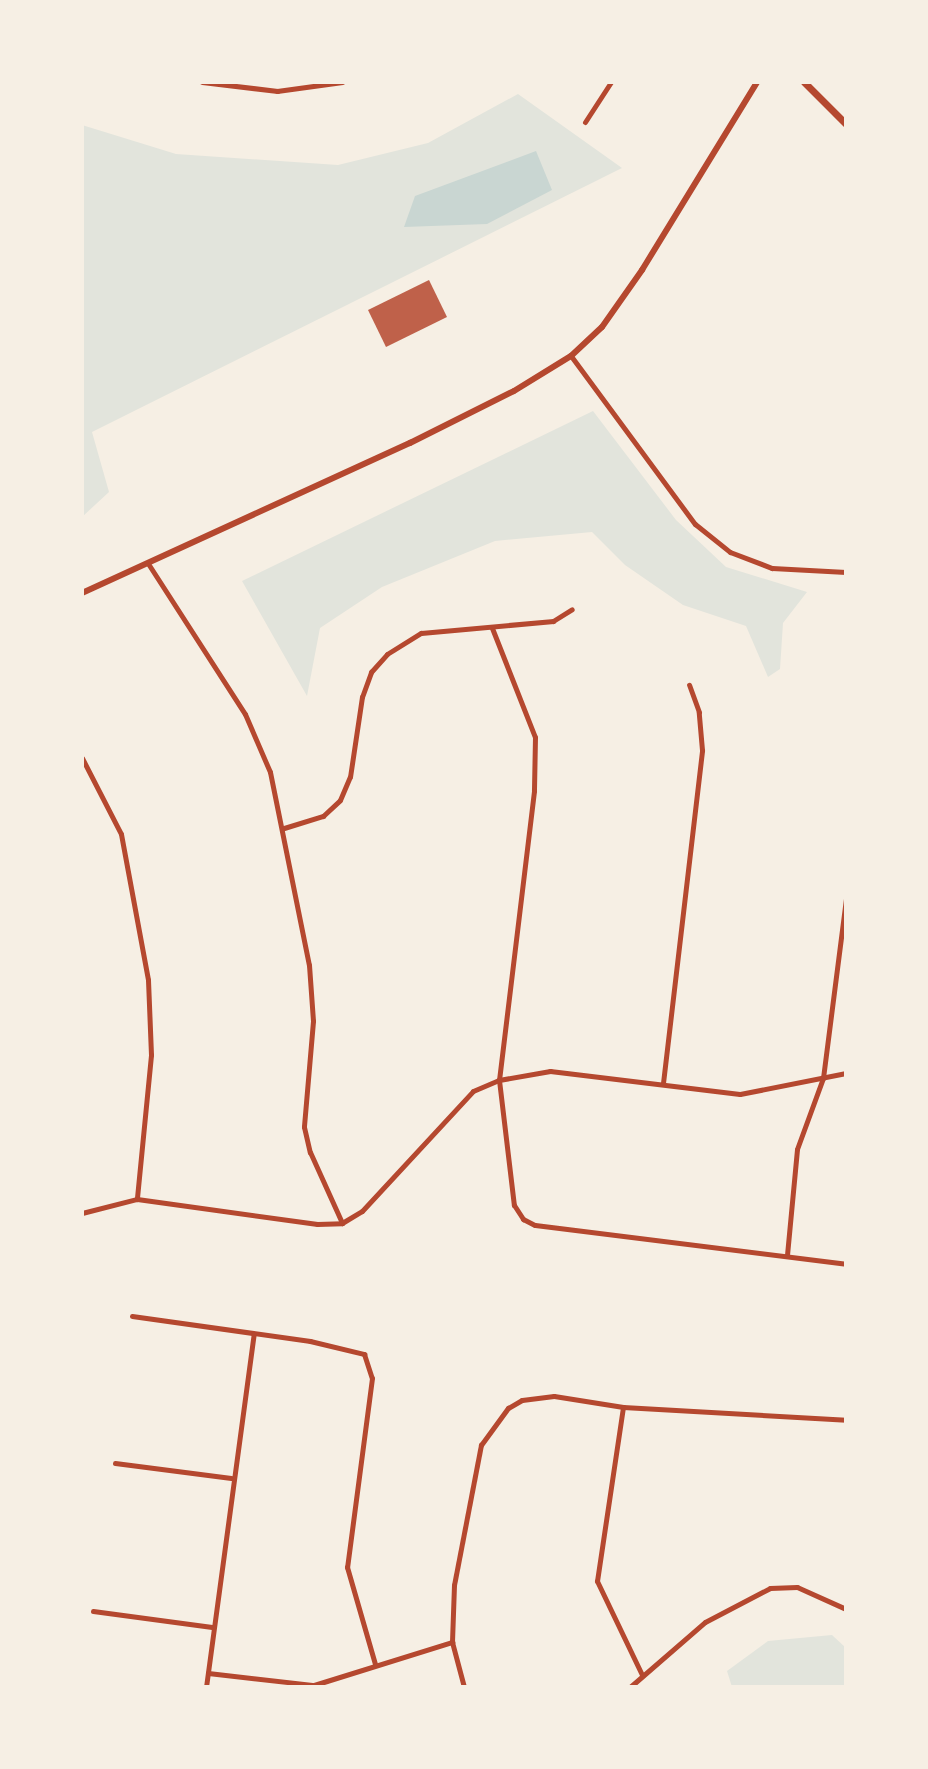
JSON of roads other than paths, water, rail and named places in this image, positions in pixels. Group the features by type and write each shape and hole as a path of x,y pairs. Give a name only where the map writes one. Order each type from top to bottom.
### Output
{"main road":[{"path":"804,82 846,124"}],"street":[{"path":"202,82 277,91 342,82"},
{"path":"585,122 611,82"},
{"path":"82,593 149,565 423,436 571,356 602,327 636,280 757,82"},
{"path":"571,356 695,524 730,552 772,568 846,572"},
{"path":"149,565 245,714 270,772 284,828 309,965 313,1021 304,1127 310,1152 342,1223"},
{"path":"284,828 323,816 340,800 350,777 362,697 371,672 387,654 421,633 553,621 572,609"},
{"path":"492,628 535,737 534,791 499,1080 514,1205 523,1219 846,1264"},
{"path":"663,1083 702,750 699,712 689,685"},
{"path":"82,758 121,834 148,980 151,1055 137,1199"},
{"path":"787,1255 797,1149 823,1078 846,898"},
{"path":"82,1213 137,1199 317,1224 342,1223 362,1211 473,1091 499,1080 550,1071 740,1094 846,1073"},
{"path":"132,1316 354,1348 370,1364 371,1386 347,1567 375,1664"},
{"path":"206,1687 231,1478 254,1334"},
{"path":"464,1687 452,1642 454,1585 481,1445 494,1422 508,1408 539,1396 623,1407 846,1420"},
{"path":"623,1407 597,1581 642,1675"},
{"path":"115,1463 231,1478"},
{"path":"630,1687 705,1622 770,1588 797,1587 846,1609"},
{"path":"93,1611 212,1627"},
{"path":"208,1673 296,1686 452,1642"}]}
